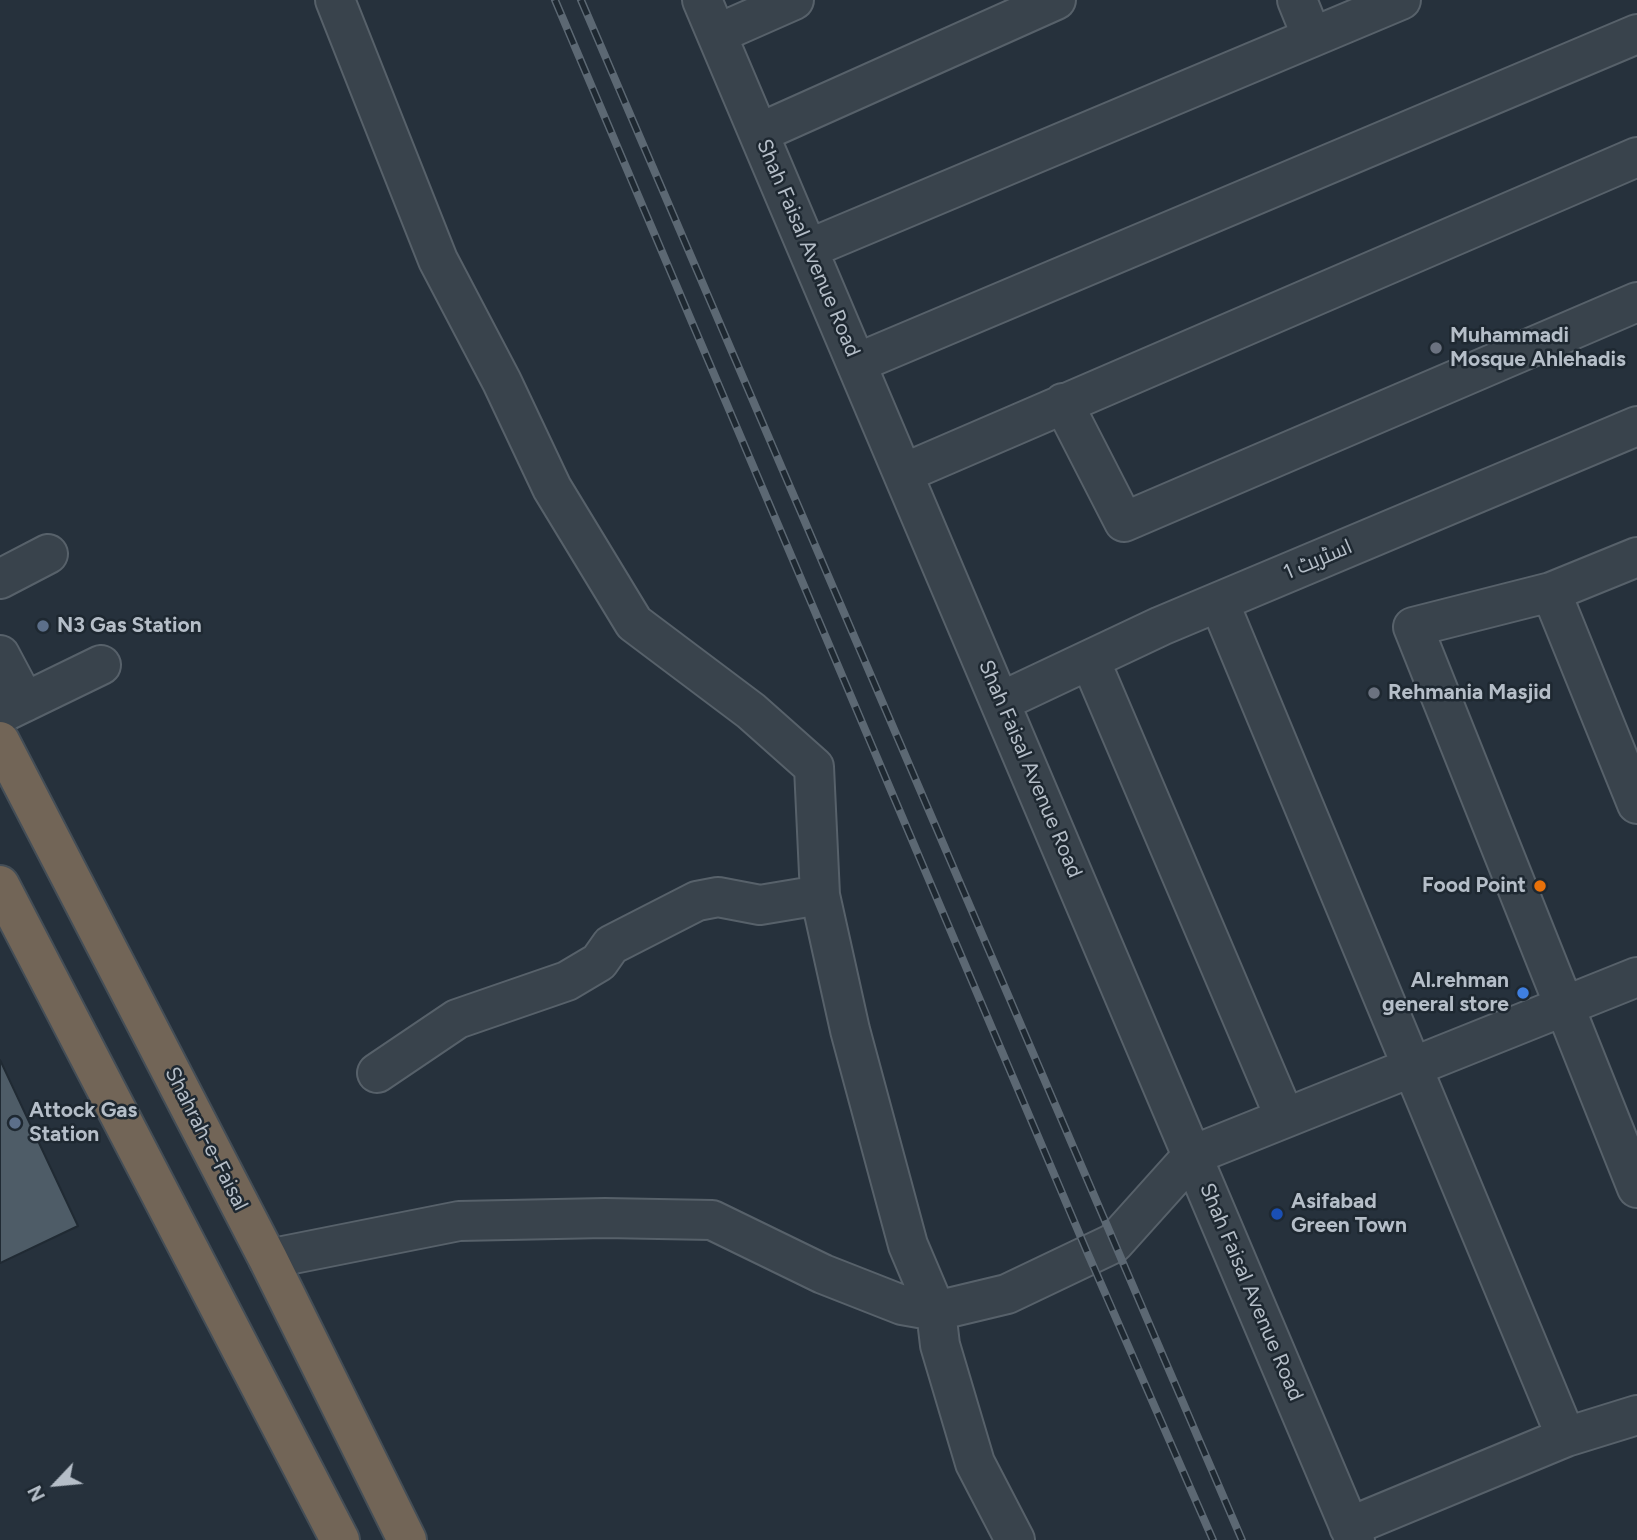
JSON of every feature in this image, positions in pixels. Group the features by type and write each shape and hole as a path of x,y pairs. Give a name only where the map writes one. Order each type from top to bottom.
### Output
{"highway":[{"name":"Shahrah-e-Faisal","path":"0,741 268,1259 407,1540"},
{"path":"0,886 340,1540"}],"street":[{"path":"335,0 438,260 502,382 552,488 634,624 751,711 814,767 820,895 850,1030 908,1245 936,1311 940,1345 975,1463 1015,1540"},
{"path":"710,17 794,0"},
{"path":"759,133 1056,0"},
{"path":"1297,0 1312,37"},
{"path":"808,249 1401,0"},
{"name":"Shah Faisal Avenue Road","path":"710,17 1002,701 1352,1533"},
{"path":"857,363 1637,34"},
{"path":"904,473 1637,157"},
{"path":"1063,403 1124,522 1637,302"},
{"name":"اسٹریٹ 1","path":"1002,701 1219,602 1637,426"},
{"path":"0,579 48,554"},
{"path":"1637,557 1551,592 1413,627 1637,1188"},
{"path":"1551,592 1637,804"},
{"path":"1219,602 1415,1066 1566,1437"},
{"path":"0,655 13,708 101,665"},
{"path":"1090,660 1285,1118"},
{"path":"377,1073 457,1019 567,981 598,962 611,945 697,901 718,897 760,905 820,895"},
{"path":"268,1259 459,1222 712,1220 823,1274 902,1305 936,1311 1007,1294 1114,1243 1194,1155 1637,977"},
{"path":"1352,1533 1566,1437 1637,1415"}],"building":[{"name":"Attock Gas Station","path":"0,1060 78,1226 0,1263"}],"railway":[{"path":"555,0 1088,1254 1213,1540"},
{"path":"581,0 1242,1540"}],"place":[{"name":"Muhammadi Mosque Ahlehadis","path":"1436,348"},
{"name":"N3 Gas Station","path":"43,626"},
{"name":"Rehmania Masjid","path":"1374,693"},
{"name":"Food Point","path":"1540,886"},
{"name":"Al.rehman general store","path":"1523,993"},
{"name":"Attock Gas Station","path":"15,1123"},
{"name":"Asifabad Green Town","path":"1277,1214"}]}
